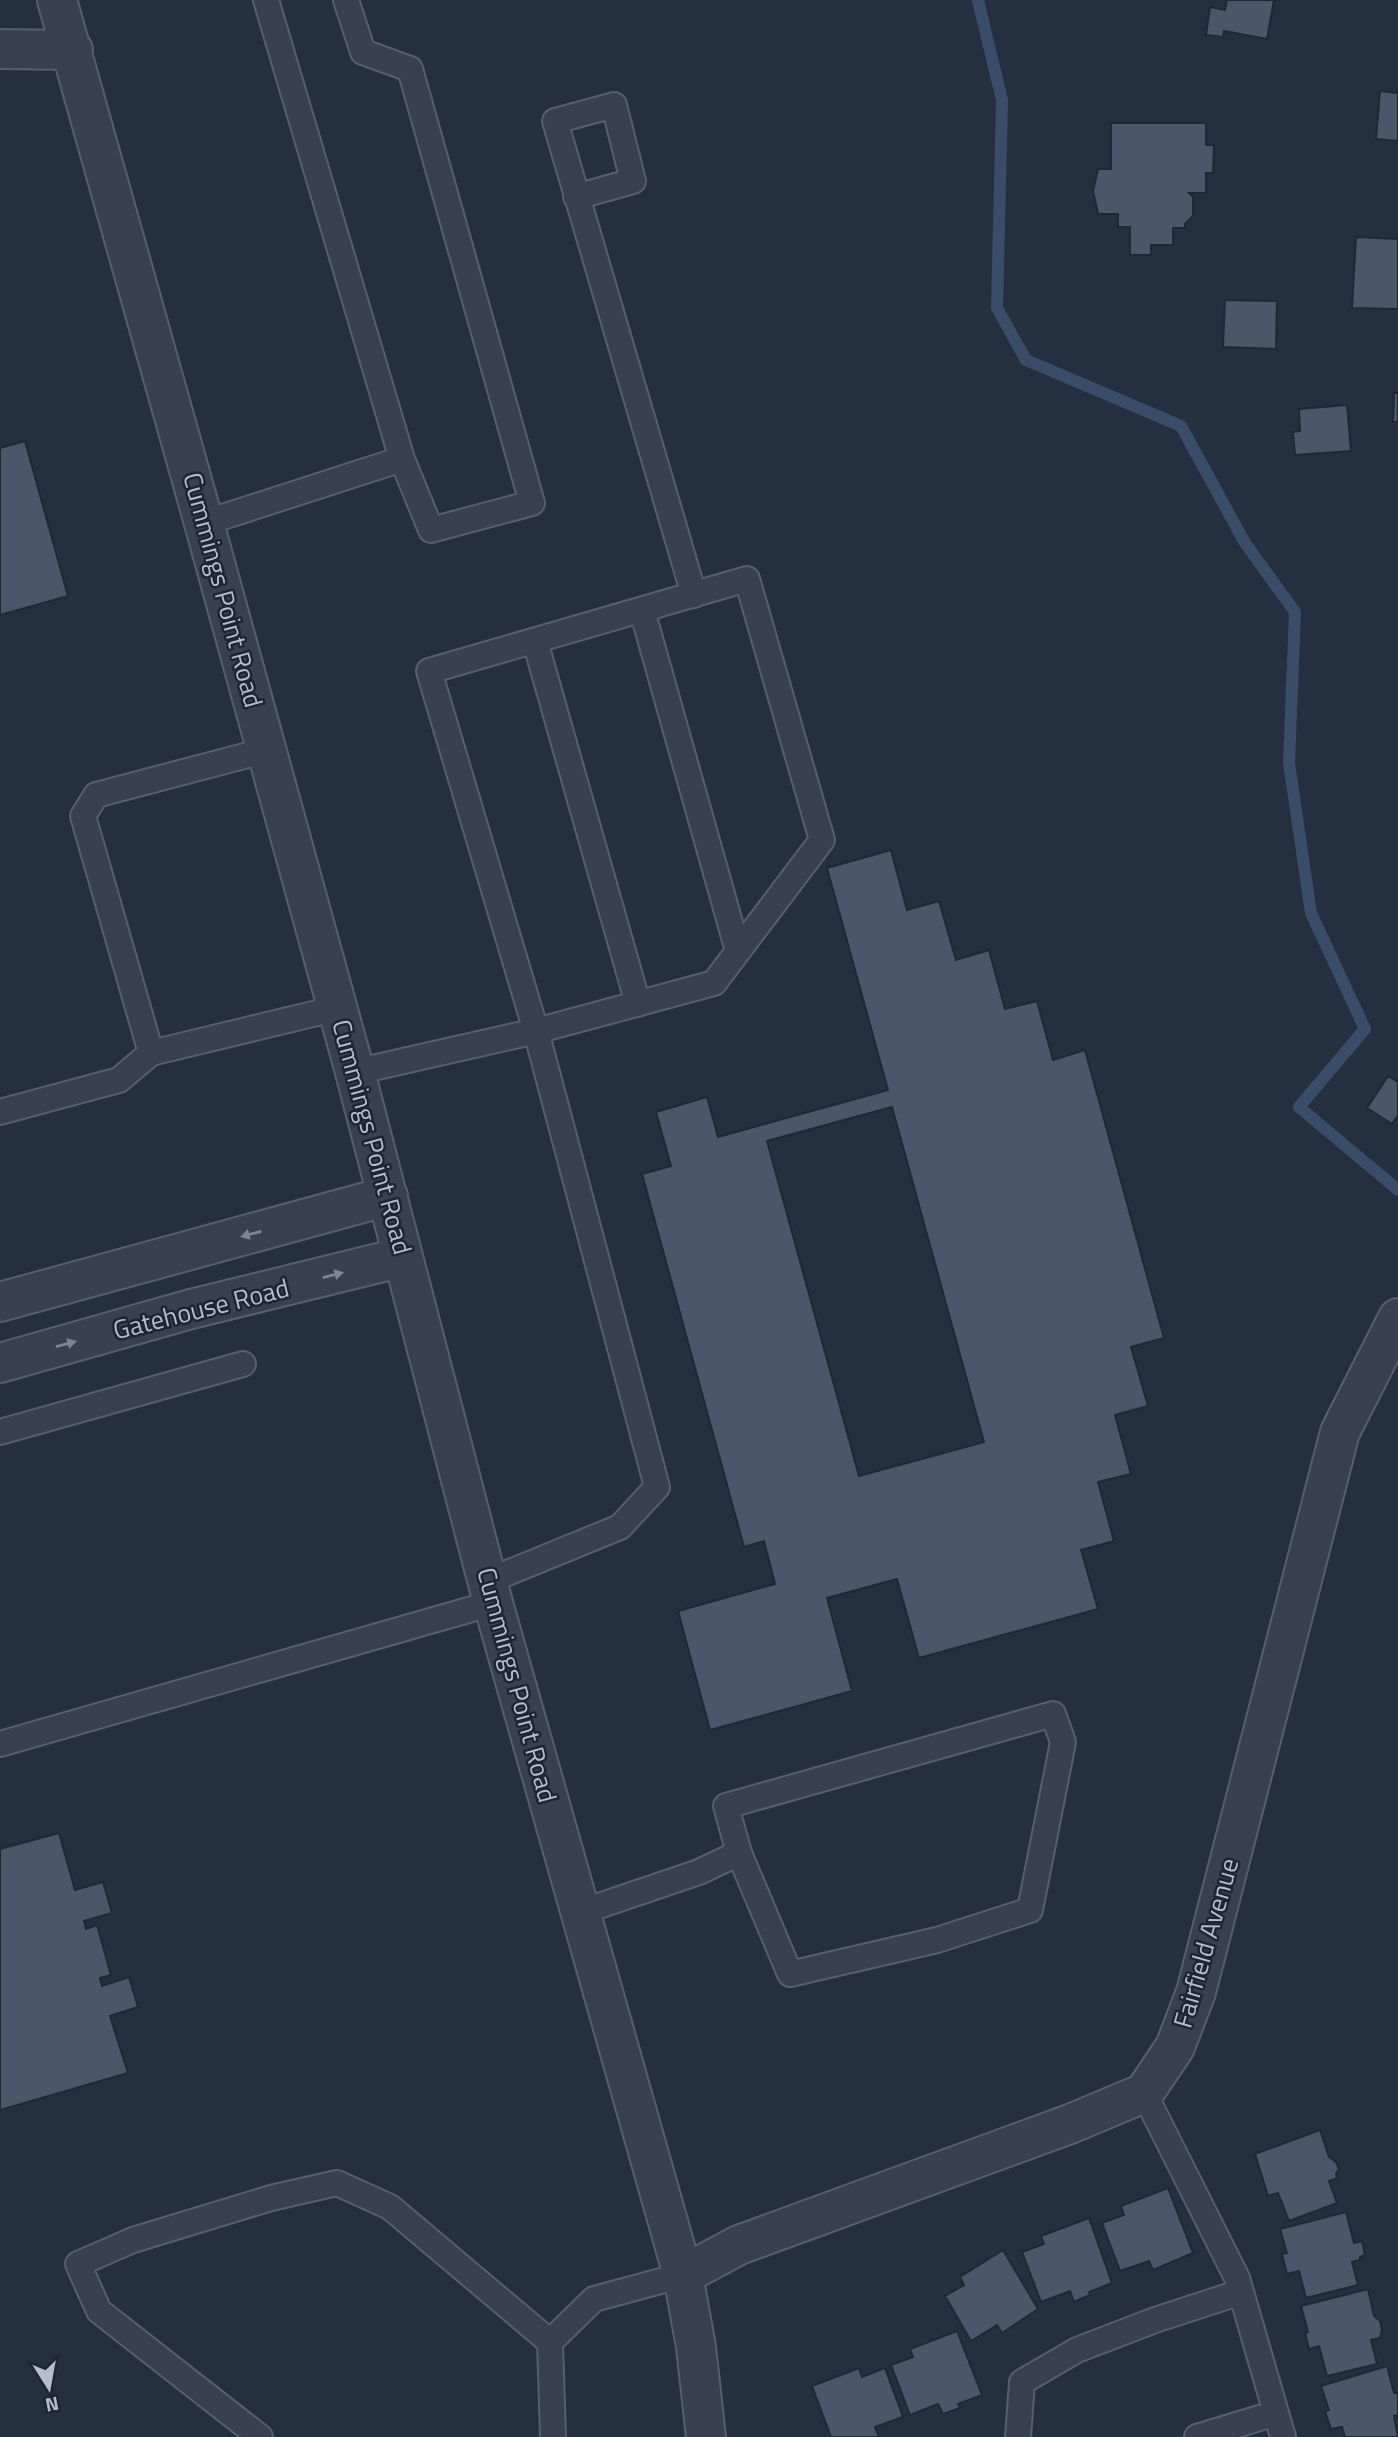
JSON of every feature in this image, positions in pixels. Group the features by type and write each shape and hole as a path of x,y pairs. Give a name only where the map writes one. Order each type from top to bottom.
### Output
{"street":[{"name":"Cummings Point Road","path":"57,0 338,1007 491,1592 683,2275"},
{"path":"0,49 73,50"},
{"path":"0,1302 388,1196"},
{"name":"Gatehouse Road","path":"0,1363 191,1309 404,1257"},
{"name":"Fairfield Avenue","path":"1144,2093 1175,2047 1196,1992 1340,1432 1398,1318"},
{"path":"706,2437 696,2347 683,2275 739,2245 1070,2124 1144,2093"}],"lane":[{"path":"266,0 402,459 431,530 532,503 410,69 363,52 346,0"},
{"path":"576,197 694,595"},
{"path":"204,523 402,459"},
{"path":"0,1744 491,1592 620,1527 657,1487 536,1031 429,671 747,579 822,840 714,983 536,1031 355,1072"},
{"path":"642,610 738,951"},
{"path":"535,640 638,1004"},
{"path":"151,1053 83,816 96,795 267,750"},
{"path":"0,1112 119,1080 151,1053 338,1007"},
{"path":"0,1432 243,1364"},
{"path":"1053,1714 1063,1742 1030,1910 937,1940 790,1974 739,1853 726,1806 1053,1714"},
{"path":"581,1912 699,1871 739,1853"},
{"path":"1144,2093 1237,2278 1283,2437"},
{"path":"260,2437 99,2311 78,2264 133,2240 271,2198 338,2183 390,2207 550,2342"},
{"path":"553,2437 550,2342 594,2299 683,2275"},
{"path":"1017,2437 1022,2382 1077,2350 1155,2320 1241,2292"},
{"path":"1197,2437 1276,2413"}],"building":[{"path":"1227,0 1274,0 1267,39 1224,31 1223,37 1206,35 1210,7 1225,10"},
{"path":"1380,91 1398,93 1398,141 1376,139"},
{"path":"1111,123 1206,123 1206,145 1214,145 1213,173 1206,173 1206,193 1189,193 1193,197 1193,216 1185,224 1185,228 1173,228 1173,245 1151,245 1151,255 1130,255 1130,227 1118,227 1118,214 1098,214 1093,191 1098,169 1111,169"},
{"path":"1356,237 1398,239 1398,309 1352,308"},
{"path":"1225,300 1277,301 1276,349 1223,347"},
{"path":"1394,393 1398,393 1398,422 1393,422"},
{"path":"1347,405 1351,451 1295,455 1293,432 1300,431 1299,409"},
{"path":"25,441 68,596 0,615 0,448"},
{"path":"891,850 907,910 939,901 956,960 989,950 1005,1009 1037,1001 1053,1060 1085,1050 1164,1338 1131,1347 1148,1406 1115,1415 1131,1474 1098,1482 1114,1541 1081,1550 1098,1609 919,1658 897,1579 827,1598 852,1691 710,1730 678,1611 775,1584 764,1541 744,1547 642,1174 671,1166 656,1112 707,1097 718,1137 888,1090 827,868","holes":["892,1107 984,1442 859,1476 767,1141"]},
{"path":"1388,1076 1398,1082 1398,1115 1392,1124 1367,1108"},
{"path":"59,1833 75,1890 103,1882 112,1913 84,1921 86,1929 97,1925 111,1975 100,1978 102,1986 129,1977 138,2007 110,2016 128,2073 0,2110 0,1849"},
{"path":"1320,2130 1329,2157 1336,2162 1339,2169 1337,2178 1329,2181 1337,2203 1289,2221 1278,2193 1268,2196 1255,2154"},
{"path":"1168,2188 1193,2253 1153,2270 1149,2261 1120,2271 1102,2223 1124,2215 1121,2206"},
{"path":"1346,2212 1354,2243 1362,2241 1365,2255 1352,2262 1358,2285 1306,2298 1299,2271 1287,2274 1282,2254 1287,2253 1280,2229"},
{"path":"1089,2218 1112,2283 1089,2292 1090,2295 1074,2302 1070,2291 1041,2302 1022,2252 1044,2244 1041,2236"},
{"path":"1003,2250 1038,2309 1002,2333 997,2325 971,2341 945,2296 964,2285 960,2277"},
{"path":"1368,2289 1374,2316 1380,2321 1382,2330 1380,2338 1371,2340 1377,2364 1327,2376 1319,2346 1309,2349 1305,2333 1308,2332 1301,2306"},
{"path":"957,2331 982,2395 958,2404 960,2408 943,2414 938,2404 910,2415 891,2365 913,2357 910,2349"},
{"path":"1387,2366 1394,2393 1398,2396 1398,2415 1394,2416 1398,2437 1345,2437 1342,2427 1331,2429 1325,2411 1329,2410 1321,2386"},
{"path":"859,2368 862,2377 885,2368 903,2417 875,2427 879,2437 831,2437 812,2386"}],"waterway":[{"path":"978,0 1002,100 997,308 1026,360 1181,426 1245,543 1295,612 1289,763 1311,913 1365,1029 1299,1107 1398,1190"}]}
